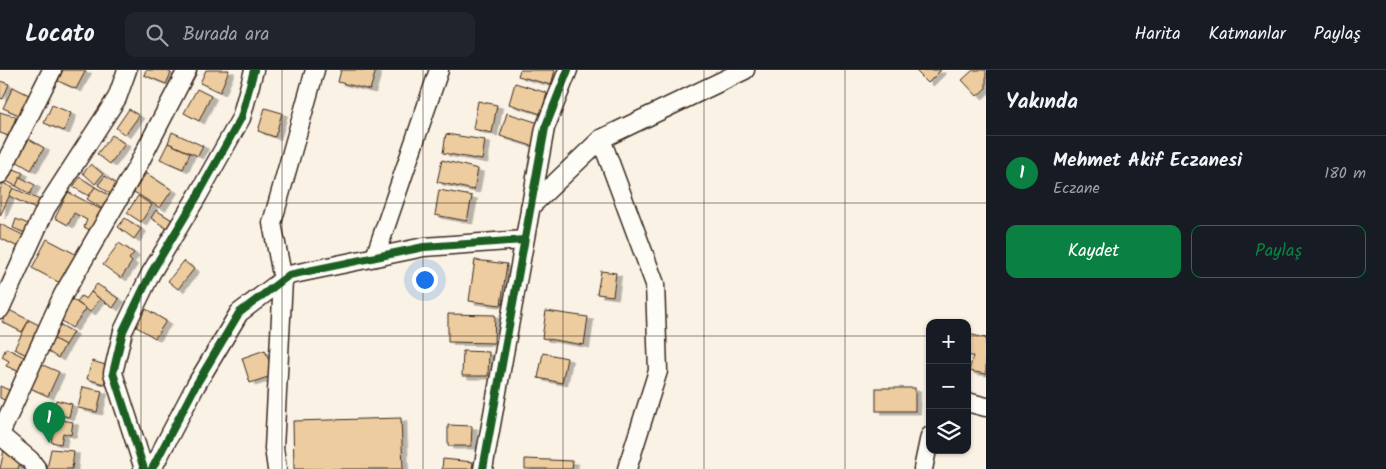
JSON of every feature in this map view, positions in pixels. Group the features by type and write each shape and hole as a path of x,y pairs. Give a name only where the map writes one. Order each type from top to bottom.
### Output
{"street":[{"path":"0,174 52,70"},
{"path":"0,310 46,208 117,98 126,70"},
{"path":"37,469 30,460 0,435 63,295 137,166 187,70"},
{"path":"144,469 113,373 123,331 150,273 198,196 241,118 254,70"},
{"path":"277,469 274,448 283,280 272,223 315,70"},
{"path":"375,257 439,70"},
{"path":"483,469 545,128 568,70"},
{"path":"530,207 602,139 745,70"},
{"path":"602,139 655,284 658,371 627,469"},
{"path":"152,469 196,385 239,313 289,275 424,247 524,240"},
{"path":"971,403 986,407"},
{"path":"923,469 926,454"}],"building":[{"path":"63,70 86,70 76,89 58,81"},
{"path":"146,70 165,70 171,73 166,84 144,75"},
{"path":"206,70 229,70 220,92 200,83"},
{"path":"341,70 376,70 370,90 338,82"},
{"path":"520,70 555,70 551,85 518,76"},
{"path":"915,70 941,70 928,83"},
{"path":"973,70 986,70 986,88 977,96 962,80"},
{"path":"0,81 9,84 3,99 0,98"},
{"path":"515,83 547,93 541,114 509,104"},
{"path":"13,87 29,95 19,115 3,108"},
{"path":"197,89 211,96 199,121 184,113"},
{"path":"478,101 497,105 492,133 473,129"},
{"path":"52,105 71,113 64,131 44,123"},
{"path":"265,108 282,113 275,137 258,131"},
{"path":"129,109 139,116 125,135 116,128"},
{"path":"0,112 16,117 9,136 0,133"},
{"path":"507,113 539,123 532,146 500,136"},
{"path":"172,132 203,146 198,156 168,143"},
{"path":"446,134 485,140 482,160 443,153"},
{"path":"112,135 125,144 110,164 97,154"},
{"path":"29,139 44,148 31,170 16,161"},
{"path":"168,143 190,153 183,169 160,159"},
{"path":"442,160 478,169 474,190 437,182"},
{"path":"91,164 103,174 95,184 83,173"},
{"path":"12,168 23,173 16,186 6,181"},
{"path":"146,173 172,190 160,208 134,192"},
{"path":"105,176 119,186 112,195 98,185"},
{"path":"20,177 35,185 30,194 16,186"},
{"path":"80,177 95,187 89,196 73,187"},
{"path":"3,183 13,188 0,216 0,190"},
{"path":"95,187 112,197 104,210 87,199"},
{"path":"13,188 42,201 38,210 9,196"},
{"path":"439,190 472,196 467,221 435,215"},
{"path":"68,192 106,212 95,233 84,227 87,220 74,213 68,225 55,218"},
{"path":"138,196 152,205 141,222 127,213"},
{"path":"156,210 175,222 169,230 151,218"},
{"path":"125,218 141,229 134,239 118,227"},
{"path":"16,219 31,225 28,234 13,228"},
{"path":"0,224 25,236 20,248 0,238"},
{"path":"47,239 79,256 64,285 32,268"},
{"path":"119,243 134,253 129,259 132,262 121,278 103,265"},
{"path":"475,260 507,264 501,305 469,301"},
{"path":"184,261 194,269 178,289 168,281"},
{"path":"601,271 616,273 613,296 597,294"},
{"path":"97,284 119,299 113,308 91,292"},
{"path":"91,292 100,299 90,312 77,302 81,296 86,299"},
{"path":"72,299 86,309 72,328 59,319"},
{"path":"146,309 166,321 155,338 135,326"},
{"path":"9,310 29,320 22,332 2,322"},
{"path":"546,311 588,317 584,345 542,338"},
{"path":"448,314 495,315 494,343 448,342"},
{"path":"29,320 41,326 27,355 14,349"},
{"path":"59,324 73,332 65,345 51,337"},
{"path":"971,335 986,338 986,374 971,371 973,356 971,356"},
{"path":"51,337 65,345 58,358 44,349"},
{"path":"6,348 24,357 18,371 6,366 9,361 2,357"},
{"path":"265,350 274,375 250,383 242,358"},
{"path":"463,351 489,352 488,376 462,376"},
{"path":"543,353 567,358 562,383 538,378"},
{"path":"92,361 109,366 104,384 87,379"},
{"path":"38,363 59,372 48,396 28,387"},
{"path":"0,386 11,391 7,401 0,398"},
{"path":"83,387 102,391 97,412 78,408"},
{"path":"876,388 915,388 915,411 876,411"},
{"path":"56,400 72,404 69,417 53,413"},
{"path":"401,418 403,469 294,469 293,421"},
{"path":"55,419 73,422 71,435 63,433 61,444 51,442"},
{"path":"448,425 472,426 471,446 448,446"},
{"path":"51,449 74,451 72,469 47,469"},
{"path":"4,450 22,455 18,469 0,469"},
{"path":"443,459 473,462 472,469 442,469"},
{"path":"525,459 573,461 572,469 525,469"}],"cycle path":[{"path":"144,469 113,373 123,331 151,273 241,118 254,70"},
{"path":"483,469 545,128 568,70"},
{"path":"152,469 196,385 239,313 289,275 424,247 524,240"}],"place":[{"name":"Mehmet Akif Eczanesi","path":"49,443"}]}
